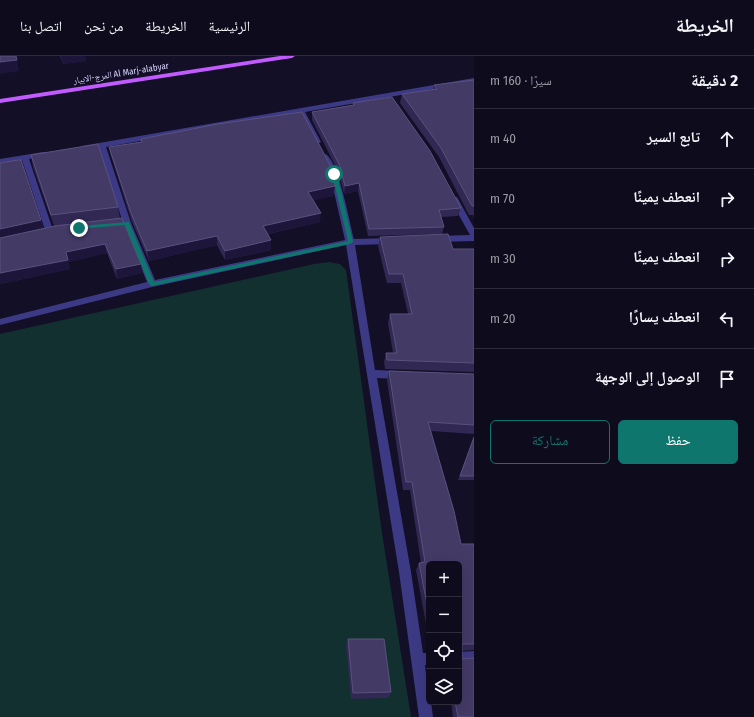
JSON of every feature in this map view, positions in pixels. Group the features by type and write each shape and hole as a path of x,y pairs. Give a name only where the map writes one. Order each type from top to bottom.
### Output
{"main road":[{"name":"المرج-الابيار Al Marj-alabyar","path":"0,101 292,56"}],"street":[{"path":"78,149 302,110 390,98 474,80"},
{"path":"302,110 334,174 350,242 405,572 423,659 426,717"},
{"path":"102,146 124,224 152,284"},
{"path":"0,161 47,153"},
{"path":"24,156 50,233"},
{"path":"427,240 474,237 450,191"},
{"path":"0,322 152,284 350,242 403,240"},
{"path":"371,374 410,375"},
{"path":"462,658 474,657"}],"green space":[{"path":"329,262 340,264 346,270 382,533 411,717 0,717 0,334 314,264"}],"building":[{"path":"0,56 16,56 17,60 0,62"},
{"path":"474,80 474,206 472,206 441,148 402,94 437,89 434,85"},
{"path":"392,97 430,151 461,208 439,210 444,227 369,229 359,183 345,186 340,166 312,112 354,105 353,103"},
{"path":"302,112 330,165 335,186 308,192 321,213 263,226 271,240 225,251 217,236 147,251 131,213 109,147 142,142 141,139 218,124"},
{"path":"98,144 118,207 51,215 31,155"},
{"path":"21,160 41,220 0,229 0,163"},
{"path":"122,218 141,264 116,269 105,244 66,252 68,260 0,273 0,238 55,226"},
{"path":"448,234 453,249 474,249 474,363 387,360 386,353 397,353 390,314 412,314 403,274 389,274 380,237"},
{"path":"389,371 474,374 474,425 428,422 454,511 461,544 474,544 474,644 462,644 462,561 426,561 426,599 419,563 425,562 412,482 406,482"},
{"path":"474,437 474,476 460,476"},
{"path":"348,639 384,639 391,692 353,693"},
{"path":"474,658 474,717 458,717 456,705 462,705 462,659"}],"route":[{"path":"79,228 127,224 152,284 350,242 334,174"}]}
